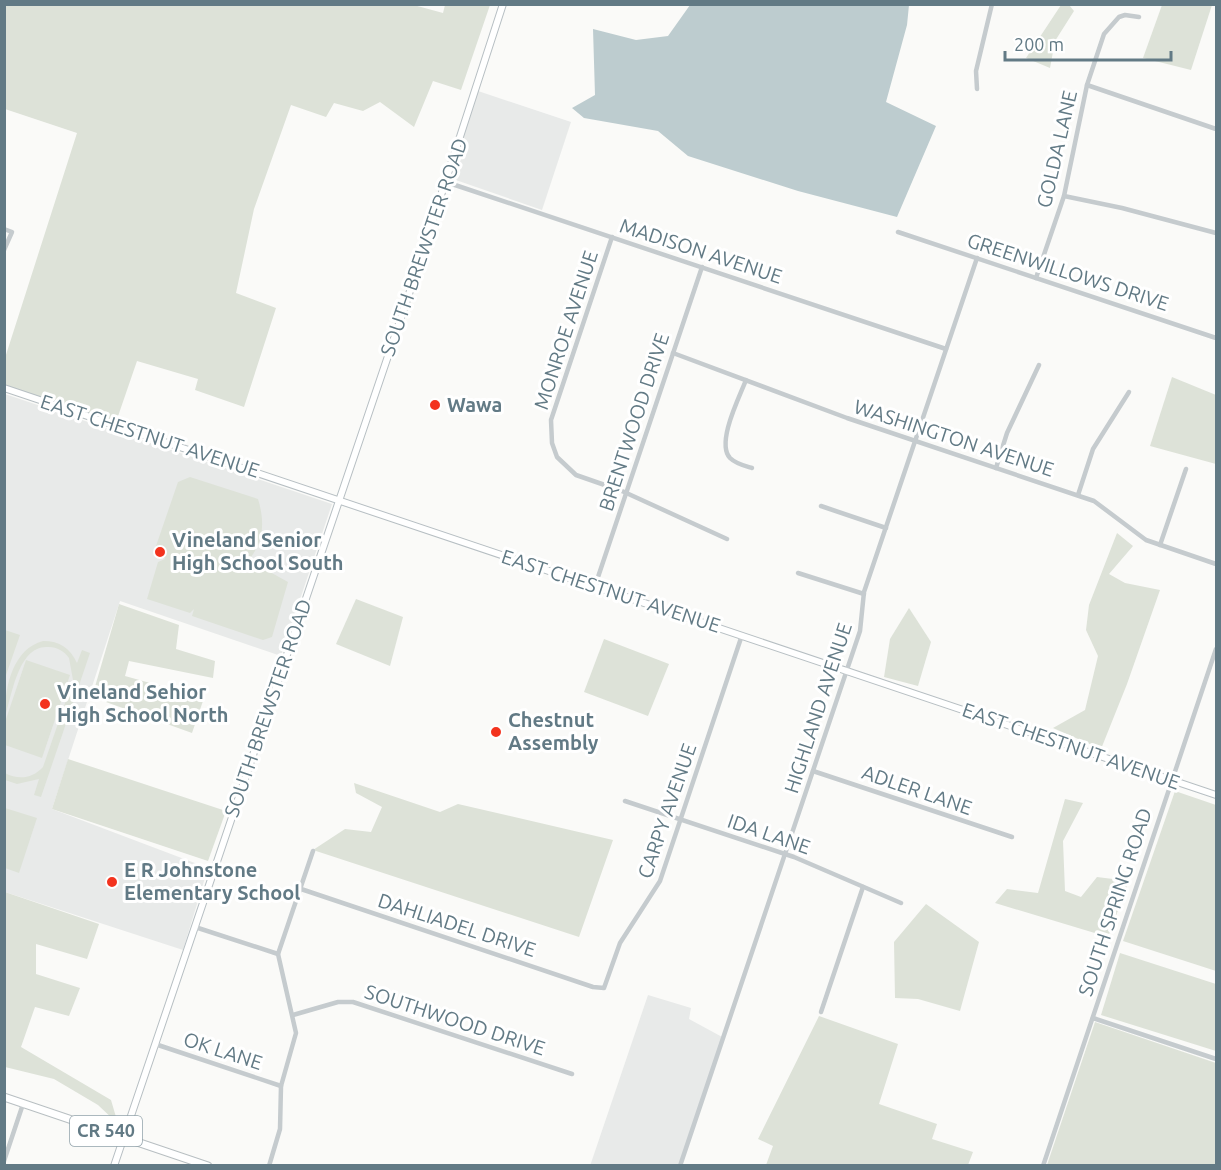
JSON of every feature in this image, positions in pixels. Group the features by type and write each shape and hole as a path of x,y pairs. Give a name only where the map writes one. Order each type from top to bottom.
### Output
{"main road":[{"name":"CR 540","path":"4,1098 208,1166"}],"street":[{"name":"SOUTH BREWSTER ROAD","path":"114,1166 337,499 446,182 503,4"},
{"path":"977,89 976,71 992,4"},
{"name":"GOLDA LANE","path":"1036,278 1064,196 1087,85 1108,27 1125,15 1139,17"},
{"path":"1087,85 1216,129"},
{"name":"MADISON AVENUE","path":"446,182 946,349"},
{"path":"1064,196 1122,208 1216,233"},
{"path":"4,229 12,232 4,250"},
{"name":"GREENWILLOWS DRIVE","path":"898,232 1216,338"},
{"name":"MONROE AVENUE","path":"612,237 551,420 551,434 557,457 576,475 626,493 727,539"},
{"name":"HIGHLAND AVENUE","path":"680,1166 862,623 864,594 977,258"},
{"name":"BRENTWOOD DRIVE","path":"595,586 702,267"},
{"name":"WASHINGTON AVENUE","path":"673,352 915,441 1094,501 1137,535 1160,546 1216,564"},
{"path":"996,468 1007,433 1039,365"},
{"path":"746,380 728,429 725,448 732,459 752,468"},
{"name":"EAST CHESTNUT AVENUE","path":"4,388 1216,795"},
{"path":"1078,495 1091,454 1129,392"},
{"path":"1160,546 1186,469"},
{"path":"821,506 886,528"},
{"path":"798,573 864,594"},
{"name":"CARPY AVENUE","path":"603,988 620,943 660,881 742,635"},
{"name":"SOUTH SPRING ROAD","path":"1043,1166 1216,649"},
{"name":"ADLER LANE","path":"813,771 1012,837"},
{"name":"IDA LANE","path":"625,801 785,854 901,903"},
{"path":"270,1166 280,1129 282,1086 295,1043 296,1028 279,968 278,954 313,851"},
{"path":"821,1012 862,887"},
{"name":"DAHLIADEL DRIVE","path":"301,889 593,987 603,988"},
{"path":"195,927 278,954"},
{"name":"SOUTHWOOD DRIVE","path":"293,1015 338,1002 353,1002 572,1074"},
{"path":"1093,1018 1216,1059"},
{"name":"OK LANE","path":"155,1044 282,1086"},
{"path":"4,1161 23,1104"}],"shaded area":[{"path":"410,4 443,13 445,5 490,5 461,90 433,81 414,127 380,102 363,111 334,103 326,117 291,105 254,209 236,293 276,308 244,407 195,390 198,379 137,361 115,425 5,388 5,358 77,133 5,109 5,5"},
{"path":"690,5 909,5 907,25 886,102 936,126 897,217 798,191 688,156 658,131 584,118 572,108 595,95 593,29 636,40 668,36"},
{"path":"1061,5 1069,5 1074,11 1055,41 1050,68 1026,58"},
{"path":"1162,5 1212,5 1191,70 1143,58"},
{"path":"478,91 571,122 542,210 450,178"},
{"path":"1172,377 1216,395 1216,464 1150,446"},
{"name":"Vineland Senior High School South","path":"5,394 332,504 281,656 120,601 52,809 208,868 183,950 5,892"},
{"path":"190,477 258,499 262,518 261,535 255,551 243,566 270,572 288,582 272,637 263,640 192,616 194,609 190,613 147,599 158,562 165,559 156,546 178,482"},
{"path":"1117,533 1133,546 1109,574 1125,583 1160,590 1101,749 1053,728 1085,710 1098,656 1086,630 1089,605"},
{"path":"356,599 403,617 390,666 336,644"},
{"path":"119,604 179,625 176,649 215,661 213,678 129,661 125,676 204,698 192,733 92,697"},
{"path":"909,608 931,642 918,686 884,677 890,639"},
{"path":"4,630 20,635 5,678"},
{"path":"604,639 669,664 648,716 584,692"},
{"path":"43,641 64,646 77,663 82,650 90,653 41,797 34,795 39,779 17,784 5,780 5,773 15,777 25,777 43,767 73,680 69,658 65,653 52,647 38,648 30,654 18,673 5,717 5,706 8,683 17,661 32,645"},
{"path":"26,660 70,675 42,758 5,745 5,722"},
{"path":"68,759 226,811 208,861 52,809"},
{"path":"354,783 440,812 458,804 613,840 579,937 313,850 345,829 371,832 382,807 356,793"},
{"path":"1175,791 1216,805 1216,971 1123,941"},
{"path":"1065,799 1083,803 1063,841 1065,891 1081,897 1097,877 1129,881 1108,937 995,903 1007,889 1038,893"},
{"path":"5,808 37,818 19,873 5,868"},
{"path":"5,892 99,924 87,959 36,944 36,974 80,988 69,1016 35,1007 21,1047 111,1100 115,1121 98,1105 54,1079 5,1067"},
{"path":"926,904 979,942 960,1011 918,999 895,998 894,942"},
{"path":"1120,953 1216,984 1216,1051 1101,1015"},
{"path":"648,995 691,1008 689,1019 724,1038 681,1165 590,1166"},
{"path":"819,1016 898,1044 879,1104 937,1124 932,1139 973,1152 968,1165 766,1165 773,1146 758,1139"},
{"path":"1095,1022 1216,1063 1216,1165 1047,1165"}],"place":[{"name":"Wawa","path":"435,405"},
{"name":"Vineland Senior High School South","path":"160,552"},
{"name":"Vineland Sehior High School North","path":"45,704"},
{"name":"Chestnut Assembly","path":"496,732"},
{"name":"E R Johnstone Elementary School","path":"112,882"}]}
